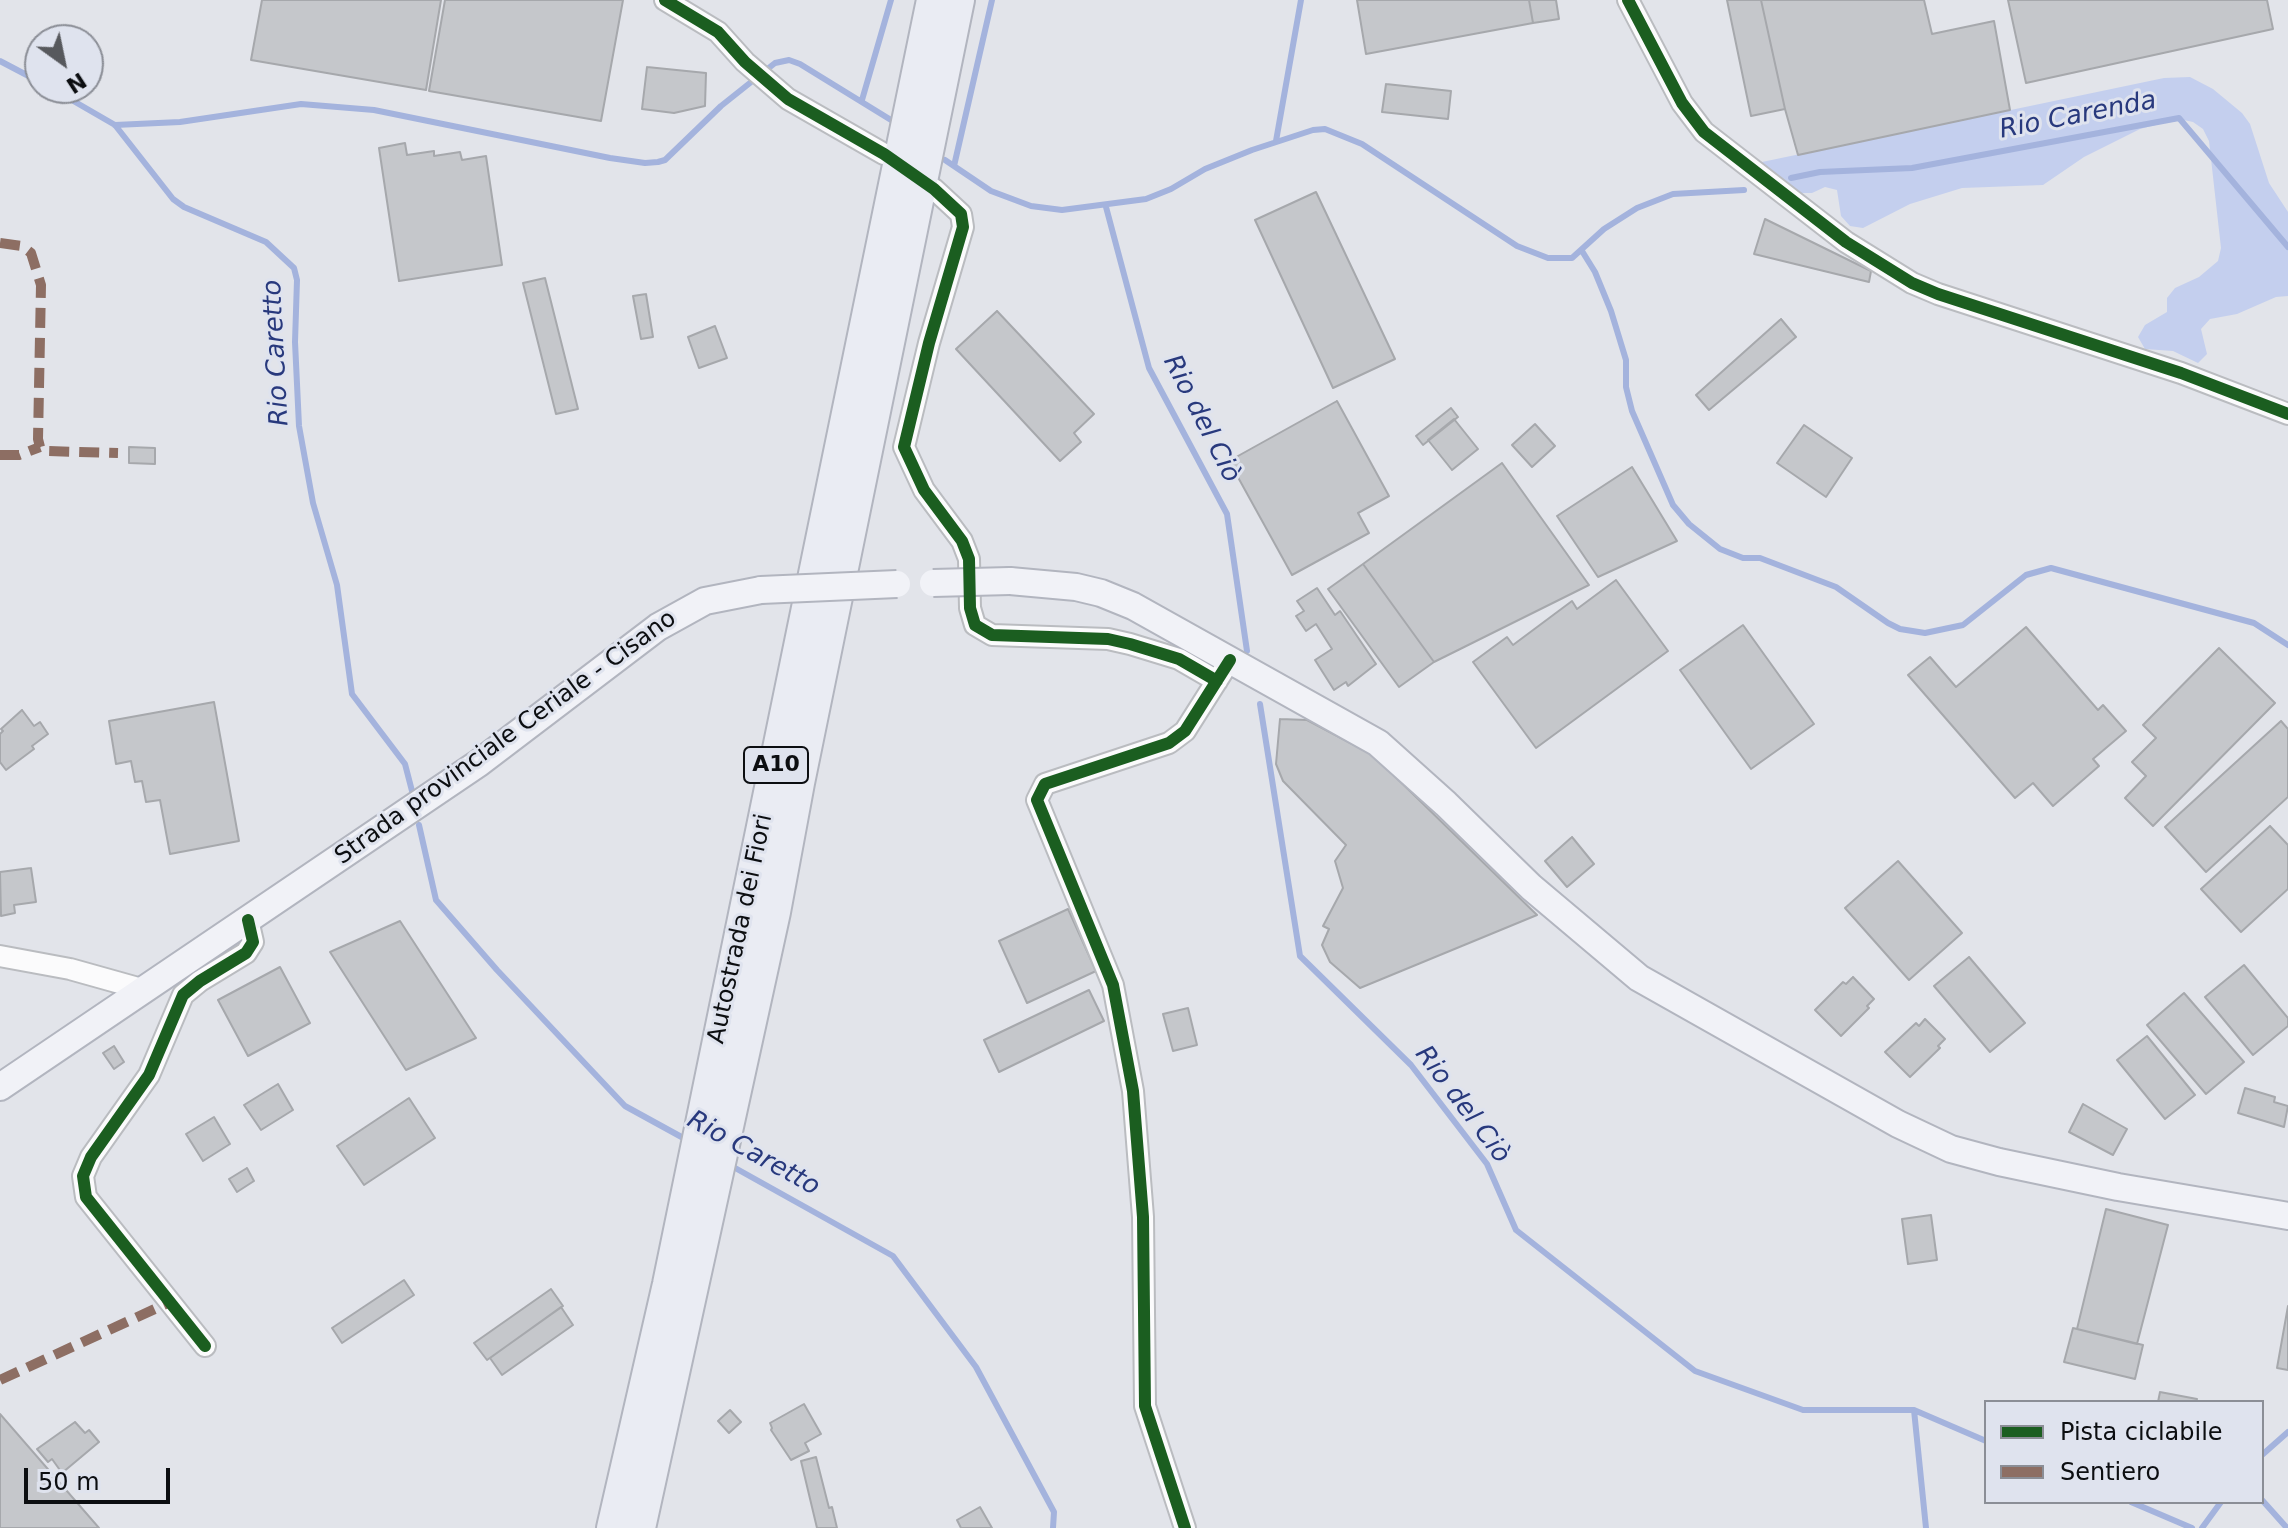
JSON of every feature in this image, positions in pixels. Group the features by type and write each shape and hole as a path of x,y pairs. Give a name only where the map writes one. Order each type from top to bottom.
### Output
{"highway":[{"name":"Autostrada dei Fiori","path":"612,1528 677,1238 932,0"},
{"name":"Autostrada dei Fiori","path":"640,1528 772,928 959,0"}],"main road":[{"name":"Strada provinciale Ceriale - Cisano","path":"0,1087 479,763 669,620 705,601 761,590 1010,581 1076,587 1133,606 1224,670 1378,743 1531,887 1639,978 1898,1124 1951,1149 1999,1162 2118,1187 2288,1216"}],"street":[{"path":"665,0 718,32 773,87 884,154"},
{"path":"1628,0 1682,103 1704,132 1846,242 1912,283 1938,294 2181,373 2288,414"},
{"path":"934,189 961,214 963,227 929,343 904,447 924,490 962,541 969,559 970,608 975,625 992,635 1108,639 1224,670 1185,731 1169,743 1045,784 1037,800 1113,985 1133,1091 1143,1217 1145,1406 1185,1528"},
{"path":"205,1346 86,1197 83,1176 91,1157 149,1075 183,995 246,953 253,942 248,920"},
{"path":"0,956 70,969 145,990"}],"shaded area":[{"path":"2190,77 2213,89 2242,113 2250,124 2269,183 2288,212 2288,296 2276,297 2237,314 2210,319 2201,329 2207,354 2198,363 2173,351 2145,349 2138,337 2145,325 2167,312 2167,298 2175,288 2199,277 2218,261 2221,248 2209,141 2203,129 2193,122 2179,119 2140,129 2084,157 2043,185 1962,188 1910,204 1863,228 1850,226 1841,216 1837,190 1825,187 1812,193 1797,193 1762,162 2164,78"}],"building":[{"path":"262,0 441,0 426,90 251,60"},
{"path":"445,0 623,0 601,121 429,91"},
{"path":"1357,0 1529,0 1533,23 1366,54"},
{"path":"1529,0 1556,0 1559,19 1533,23"},
{"path":"1727,0 1761,0 1785,109 1751,116"},
{"path":"1761,0 1924,0 1932,34 1994,21 2010,110 1798,155"},
{"path":"2008,0 2267,0 2273,29 2026,83"},
{"path":"647,67 706,73 705,106 674,113 642,109"},
{"path":"1386,84 1451,91 1448,119 1382,112"},
{"path":"405,143 407,155 434,151 434,156 460,152 462,160 486,156 502,265 399,281 379,148"},
{"path":"1316,192 1395,359 1333,388 1255,220"},
{"path":"1765,219 1871,271 1869,282 1754,254"},
{"path":"545,278 578,409 556,414 523,283"},
{"path":"646,294 653,337 641,339 633,296"},
{"path":"997,311 1094,414 1074,433 1081,442 1060,461 956,349"},
{"path":"1781,319 1796,337 1709,410 1696,395"},
{"path":"715,326 727,358 699,368 688,337"},
{"path":"1337,401 1389,496 1358,513 1369,533 1292,575 1229,461"},
{"path":"1451,408 1458,417 1423,445 1416,436"},
{"path":"1454,419 1478,449 1452,470 1428,440"},
{"path":"1535,424 1555,446 1532,467 1512,445"},
{"path":"1804,425 1852,458 1826,497 1777,463"},
{"path":"129,447 155,448 155,464 129,463"},
{"path":"1502,463 1589,585 1434,662 1363,564"},
{"path":"1632,467 1677,541 1598,577 1557,516"},
{"path":"1363,564 1434,662 1399,687 1328,589"},
{"path":"1616,580 1668,651 1536,748 1473,662 1507,637 1513,645 1572,601 1577,609"},
{"path":"1317,588 1335,615 1340,611 1376,664 1348,686 1346,682 1334,690 1315,660 1332,649 1316,624 1306,631 1296,616 1304,611 1297,601"},
{"path":"1743,625 1814,724 1751,769 1680,670"},
{"path":"2026,627 2098,710 2103,705 2126,731 2093,759 2099,766 2053,806 2033,783 2015,798 1908,675 1930,657 1956,687"},
{"path":"2219,648 2275,703 2153,826 2125,798 2146,776 2132,762 2156,738 2143,725"},
{"path":"214,702 239,841 170,854 160,800 146,802 142,781 135,782 131,761 116,764 109,721"},
{"path":"22,710 34,726 40,722 48,734 6,770 0,762 1,729"},
{"path":"1280,719 1307,720 1373,755 1537,915 1360,988 1330,962 1322,945 1329,929 1323,926 1343,888 1335,861 1346,845 1283,781 1276,764"},
{"path":"2281,721 2288,729 2288,797 2206,872 2165,827"},
{"path":"2270,826 2288,845 2288,889 2241,932 2201,889"},
{"path":"1572,837 1594,864 1567,887 1545,861"},
{"path":"1898,861 1962,933 1909,980 1845,908"},
{"path":"31,868 36,902 14,905 15,913 1,916 0,872"},
{"path":"1068,909 1096,971 1027,1003 999,941"},
{"path":"400,921 476,1038 406,1070 330,952"},
{"path":"1969,957 2025,1023 1990,1052 1934,986"},
{"path":"2244,965 2288,1018 2288,1026 2253,1055 2205,997"},
{"path":"280,967 310,1023 248,1056 218,1000"},
{"path":"1853,977 1874,999 1841,1036 1815,1010 1843,982 1846,984"},
{"path":"1089,990 1104,1021 999,1072 984,1040"},
{"path":"2184,993 2244,1062 2206,1094 2147,1025"},
{"path":"1188,1008 1197,1045 1173,1051 1163,1014"},
{"path":"1925,1019 1945,1039 1938,1046 1940,1048 1910,1077 1885,1052 1916,1023 1919,1026"},
{"path":"2147,1036 2195,1095 2165,1119 2117,1060"},
{"path":"114,1046 124,1062 114,1069 103,1053"},
{"path":"278,1084 293,1110 261,1130 244,1105"},
{"path":"2245,1088 2275,1097 2274,1102 2288,1106 2284,1127 2238,1113"},
{"path":"409,1098 435,1138 364,1185 337,1146"},
{"path":"2083,1104 2127,1129 2113,1155 2069,1132"},
{"path":"214,1117 230,1144 203,1161 186,1134"},
{"path":"247,1168 254,1181 237,1192 229,1179"},
{"path":"2106,1209 2168,1225 2137,1344 2077,1329"},
{"path":"1931,1215 1937,1260 1908,1264 1902,1219"},
{"path":"404,1280 414,1295 342,1343 332,1328"},
{"path":"551,1289 563,1306 487,1360 474,1343"},
{"path":"2288,1306 2288,1370 2277,1368"},
{"path":"561,1307 573,1325 502,1375 490,1358"},
{"path":"2073,1328 2143,1345 2135,1379 2064,1362"},
{"path":"2160,1392 2197,1399 2197,1400 2158,1400"},
{"path":"804,1404 821,1434 805,1443 809,1451 791,1460 771,1430 770,1423"},
{"path":"730,1410 741,1422 729,1433 718,1421"},
{"path":"0,1414 99,1528 0,1528"},
{"path":"75,1422 85,1433 89,1430 99,1442 62,1473 52,1459 48,1462 37,1449"},
{"path":"816,1457 837,1528 817,1528 801,1461"},
{"path":"980,1507 992,1528 961,1528 957,1520"}],"waterway":[{"path":"862,100 891,0"},
{"path":"954,166 992,0"},
{"path":"1276,141 1301,0"},
{"path":"115,125 180,122 301,104 374,110 610,158 658,162 665,160 721,106 775,63 789,60 891,120"},
{"name":"Rio Carenda","path":"0,61 24,74"},
{"name":"Rio Caretto","path":"79,104 115,125 173,199 184,207 266,242 294,268 297,280 295,342 299,426 313,503 337,585 352,694 405,764 412,791"},
{"name":"Rio Carenda","path":"1791,178 1820,172 1912,168 2179,118 2288,247"},
{"path":"945,160 991,191 1031,206 1062,210 1146,199 1171,189 1205,169 1252,150 1325,129 1362,144 1517,246 1548,258 1572,258 1604,229 1637,208 1673,194 1744,190"},
{"name":"Rio del Ciò","path":"1106,207 1149,368 1227,514 1247,651"},
{"path":"1582,251 1595,272 1611,311 1626,360 1626,387 1632,411 1673,505 1689,524 1720,549 1743,558 1760,558 1836,587 1900,629 1925,633 1963,625 2026,575 2051,568 2254,623 2288,645"},
{"name":"Rio del Ciò","path":"1260,704 1300,956 1411,1065 1487,1164 1516,1230 1695,1371 1803,1410 1914,1410 1984,1440"},
{"name":"Rio Caretto","path":"419,825 436,900 625,1106 687,1140"},
{"name":"Rio Caretto","path":"728,1164 893,1256 976,1367 1054,1512 1053,1528"},
{"name":"Rio Carenda","path":"1914,1410 1926,1528"},
{"name":"Rio del Ciò","path":"2264,1453 2288,1432"},
{"name":"Rio Carenda","path":"2264,1502 2287,1528"},
{"name":"Rio del Ciò","path":"2136,1504 2192,1528"},
{"name":"Rio del Ciò","path":"2202,1528 2220,1504"}],"marked path":[{"path":"0,243 22,246 31,253 41,285 40,447 45,451 118,453"},
{"path":"0,455 19,455 40,447"},
{"path":"0,1380 170,1302"}],"cycle path":[{"path":"665,0 718,32 745,62 788,99 884,154 934,189 961,214 963,227 929,343 904,447 924,490 962,541 969,559 970,608 975,625 992,635 1108,639 1130,644 1179,659 1217,681"},
{"path":"1628,0 1682,103 1704,132 1846,242 1912,283 1938,294 2181,373 2288,414"},
{"path":"1185,1528 1145,1406 1143,1217 1133,1091 1113,985 1037,800 1045,784 1169,743 1185,731 1230,660"},
{"path":"205,1346 86,1197 83,1176 91,1157 149,1075 183,995 246,953 253,942 248,920"}]}
